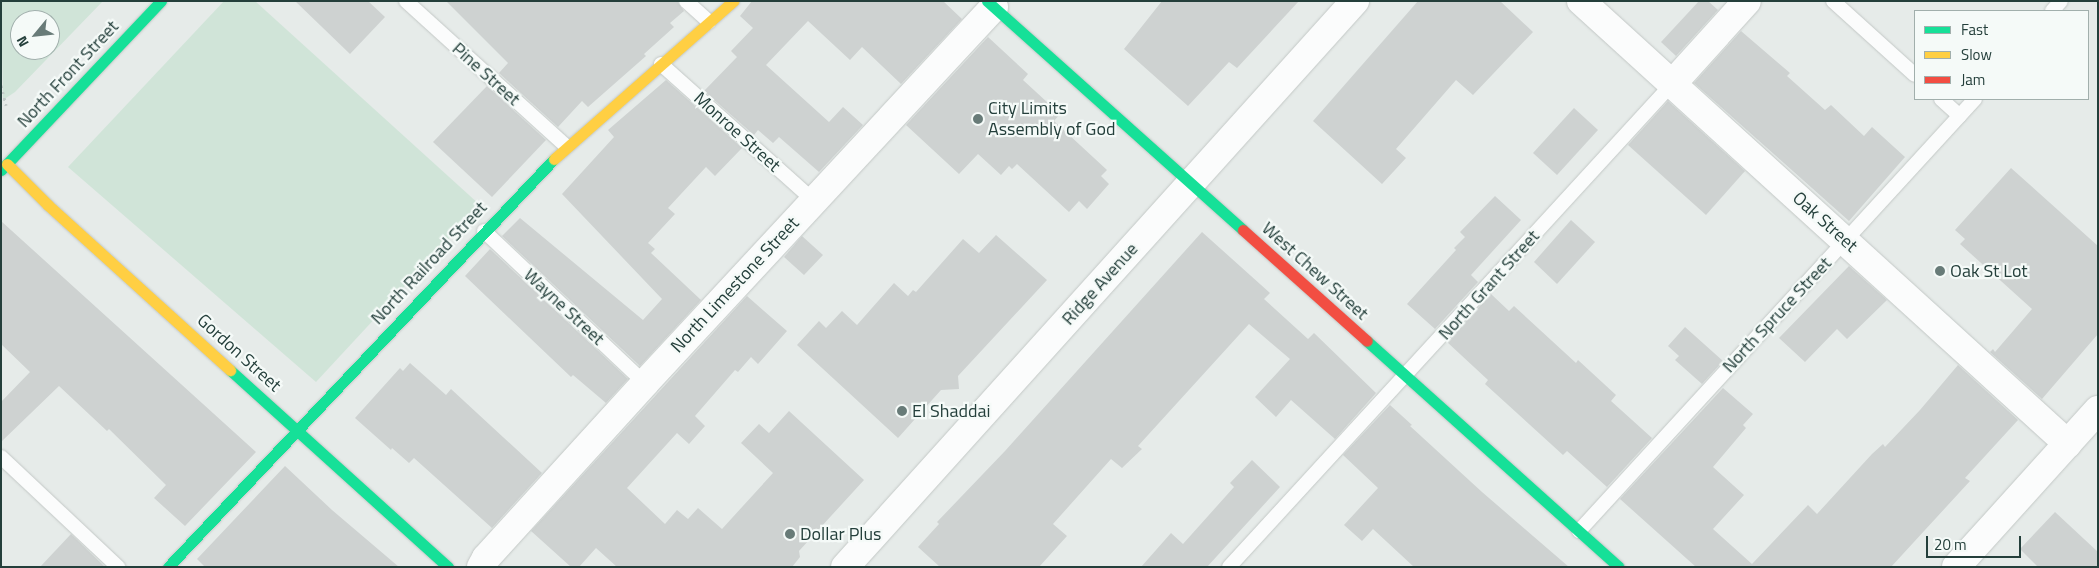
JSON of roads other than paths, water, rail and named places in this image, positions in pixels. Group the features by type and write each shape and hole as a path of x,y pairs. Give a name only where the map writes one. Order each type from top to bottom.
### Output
{"street":[{"name":"North Front Street","path":"3,162 161,1"},
{"name":"North Railroad Street","path":"168,567 484,230 566,146 733,1"},
{"name":"Ridge Avenue","path":"845,567 1355,1"},
{"name":"Oak Street","path":"1581,1 2068,444"},
{"name":"North Grant Street","path":"1673,83 1747,1"},
{"name":"West Chew Street","path":"990,4 1619,567"},
{"name":"North Limestone Street","path":"481,567 486,558 645,382 990,4"},
{"name":"Gordon Street","path":"3,162 48,206 297,428 448,567"},
{"path":"1956,567 2098,410"}],"lane":[{"name":"Pine Street","path":"406,1 566,146"},
{"path":"686,1 709,22"},
{"path":"1833,1 1914,74"},
{"name":"Monroe Street","path":"661,64 813,200"},
{"name":"North Grant Street","path":"1229,567 1673,83"},
{"path":"1942,100 1960,116"},
{"name":"North Spruce Street","path":"1579,531 1974,100"},
{"name":"Wayne Street","path":"484,230 645,382"},
{"path":"1,457 118,567"}],"place":[{"name":"City Limits Assembly of God","path":"978,119"},
{"name":"Oak St Lot","path":"1940,271"},
{"name":"El Shaddai","path":"902,411"},
{"name":"Dollar Plus","path":"790,534"}]}
